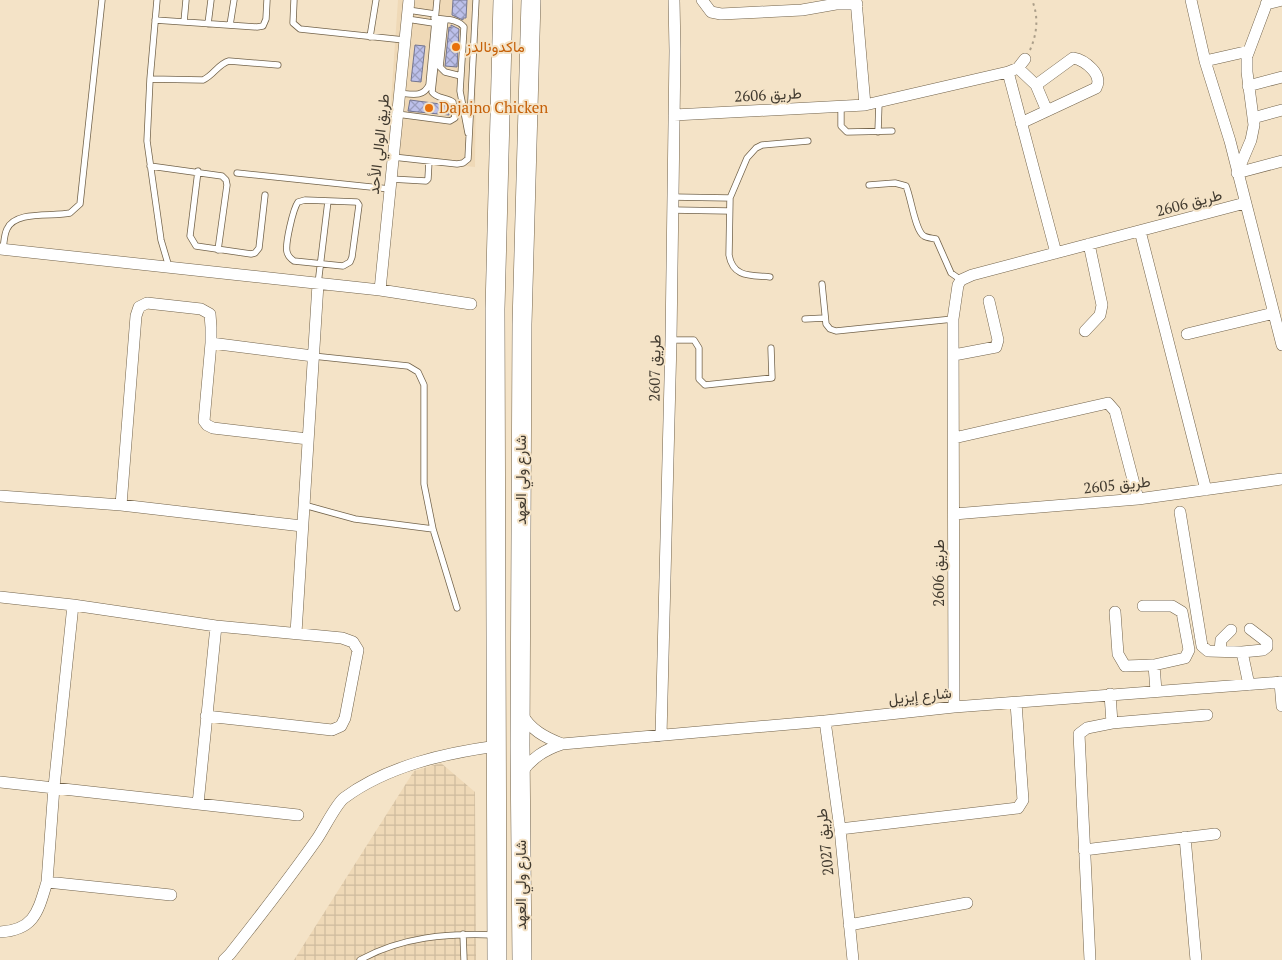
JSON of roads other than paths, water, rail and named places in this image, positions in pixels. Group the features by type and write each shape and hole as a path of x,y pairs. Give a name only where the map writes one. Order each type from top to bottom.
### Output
{"main road":[{"name":"شارع ولي العهد","path":"497,960 495,309 503,0"},
{"path":"522,0 520,107 526,144"},
{"name":"شارع ولي العهد","path":"522,960 520,746 522,324 531,0"},
{"path":"497,746 520,746"}],"street":[{"name":"طريق 2607","path":"662,736 671,340 674,0"},
{"path":"702,0 711,12 721,14 802,10 857,2 865,105"},
{"path":"1191,0 1205,62 1230,142 1282,345"},
{"path":"1237,173 1251,140 1254,125 1248,86 1247,62 1249,51 1267,2 1282,0"},
{"name":"طريق الوالي الأحد","path":"380,290 408,10"},
{"path":"1205,62 1249,51"},
{"path":"1021,124 1096,88 1098,78 1093,70 1076,58 1073,58 1036,85"},
{"path":"1017,66 1036,85 1047,112"},
{"path":"1017,66 1021,124 1056,253"},
{"name":"طريق 2606","path":"674,115 865,105 1017,66"},
{"path":"1248,86 1282,77"},
{"path":"1253,118 1282,110"},
{"path":"1237,173 1282,161"},
{"name":"طريق 2606","path":"954,707 953,319 958,285 961,280 972,275 1246,203"},
{"name":"طريق 2606","path":"1140,231 1206,490"},
{"path":"1085,331 1100,315 1102,305 1089,244"},
{"path":"1,251 380,290 471,304"},
{"path":"296,633 318,284"},
{"path":"954,355 996,347 998,340 989,301"},
{"path":"120,505 136,316 139,307 147,303 201,309 210,314 211,343 204,421 207,425 213,428 308,439"},
{"path":"1188,334 1274,314"},
{"path":"211,343 313,356"},
{"path":"954,438 1108,404 1115,411 1138,499"},
{"name":"طريق 2605","path":"954,514 1138,499 1282,479"},
{"path":"0,496 120,505 302,526"},
{"path":"1180,512 1202,646 1208,651 1242,652 1263,650 1267,647 1267,642 1250,629"},
{"path":"0,597 73,605 216,626 342,638 353,642 358,650 345,718 341,726 332,730 206,716"},
{"path":"0,932 18,930 30,923 40,903 47,882 54,788 73,605"},
{"path":"1115,612 1118,654 1125,666 1154,665 1185,658 1188,650 1182,612 1172,606 1143,606"},
{"path":"198,804 216,626"},
{"path":"1220,651 1221,640 1230,630"},
{"path":"1242,652 1249,685"},
{"path":"1154,665 1156,691"},
{"path":"1281,682 1282,706"},
{"name":"شارع إيزيل","path":"521,773 536,757 562,744 826,721 954,707 1281,682"},
{"path":"1110,694 1112,723"},
{"path":"840,829 1018,808 1023,800 1016,703"},
{"path":"521,713 536,731 562,744"},
{"path":"1090,960 1079,734 1086,728 1112,723 1207,715"},
{"name":"طريق 2027","path":"826,721 840,829 853,960"},
{"path":"224,960 289,879 342,799 370,782 411,764 478,748 497,746"},
{"path":"0,782 298,815"},
{"path":"1084,850 1215,834"},
{"path":"1185,837 1196,960"},
{"path":"47,882 171,896"},
{"path":"849,925 967,903"}],"lane":[{"path":"1,251 6,232 13,221 23,217 70,213 80,204 102,0"},
{"path":"157,0 147,141 161,240 169,267"},
{"path":"184,22 186,0"},
{"path":"208,24 211,0"},
{"path":"230,25 234,0"},
{"path":"156,20 257,27 262,26 266,19 267,0"},
{"path":"294,0 293,20 297,28 404,40"},
{"path":"370,37 376,0"},
{"path":"437,0 440,66 445,72 461,76"},
{"path":"394,157 463,163 468,159 476,0"},
{"path":"408,10 437,19"},
{"path":"408,10 437,19 456,21 464,27 461,97 470,142"},
{"path":"399,93 417,94 427,89 437,19"},
{"path":"397,114 450,121 455,118 453,102 432,92 437,19"},
{"path":"150,79 203,80 210,77 222,63 229,61 278,65"},
{"path":"878,132 879,102"},
{"path":"841,106 841,126 847,132 892,131"},
{"path":"770,277 740,273 730,262 730,198 747,158 756,148 769,144 808,141"},
{"path":"237,174 391,184 426,181 428,179 430,161"},
{"path":"150,166 198,171 222,176 226,180 218,250"},
{"path":"198,171 190,236 196,246 255,253 258,248 265,195"},
{"path":"869,185 895,183 906,186 919,230 925,237 936,239 951,273 961,280"},
{"path":"672,197 730,198"},
{"path":"305,200 357,202 359,208 350,262 343,266 319,264 294,261 286,251 293,210 298,202 305,200"},
{"path":"318,284 328,200"},
{"path":"672,210 729,211"},
{"path":"822,284 826,324 830,329 953,319"},
{"path":"805,319 825,318"},
{"path":"671,340 694,340 698,343 699,379 705,385 772,378 771,348"},
{"path":"313,356 408,366 418,372 424,385 424,484 433,529 456,608"},
{"path":"304,505 355,519 433,529"},
{"path":"360,960 390,945 419,938 463,934 497,935"},
{"path":"463,934 464,960"}],"place":[{"name":"ماكدونالدز","path":"456,47"},
{"name":"Dajajno Chicken","path":"429,108"}]}
